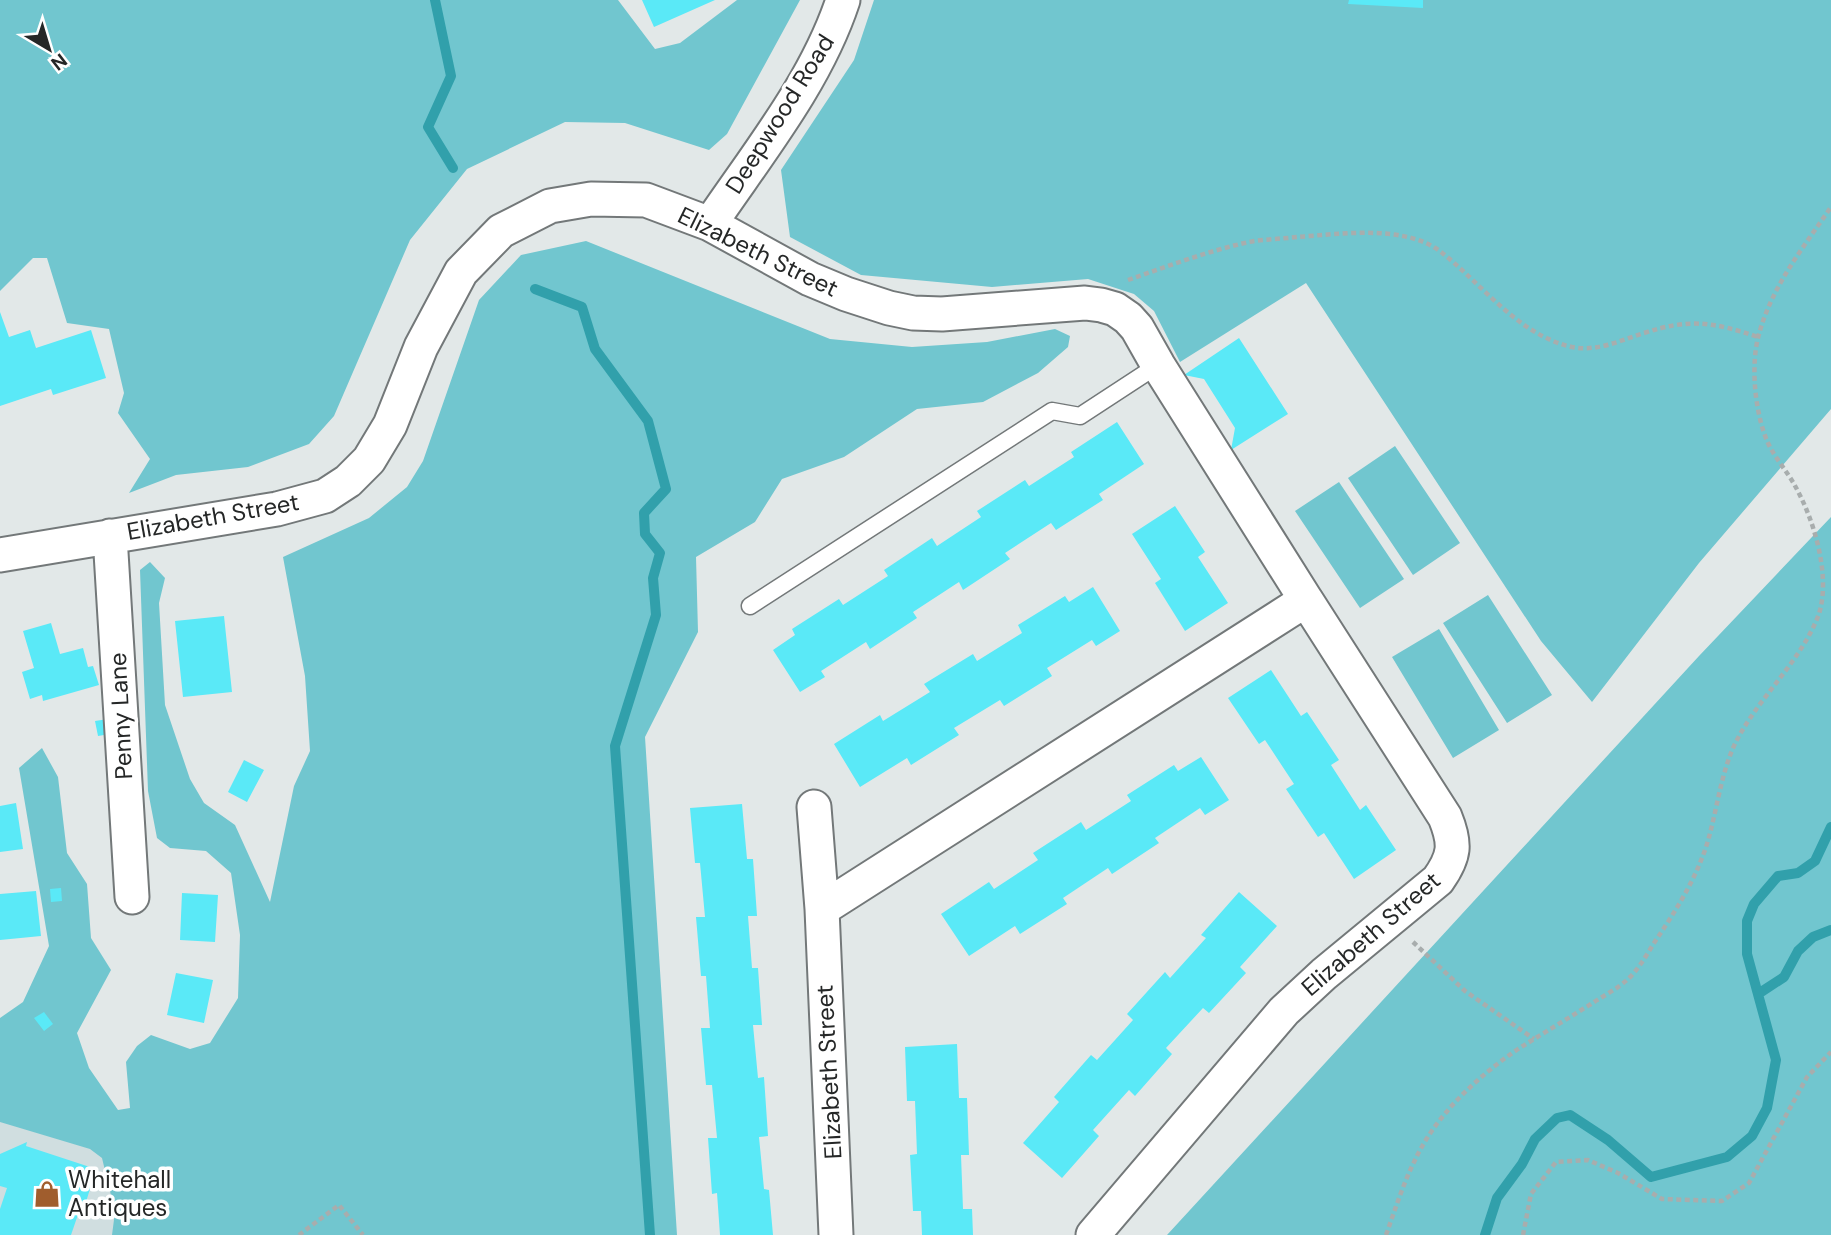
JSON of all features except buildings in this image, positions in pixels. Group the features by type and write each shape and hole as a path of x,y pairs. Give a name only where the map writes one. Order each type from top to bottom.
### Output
{"street":[{"name":"Deepwood Road","path":"710,224 797,96 835,24 843,0"},
{"name":"Elizabeth Street","path":"0,555 277,509 325,496 348,481 369,460 390,425 421,347 461,272 501,231 550,206 591,199 646,200 710,224 810,279 846,294 913,313 942,314 1085,303 1115,309 1137,328 1158,366 1445,817 1452,836 1452,853 1438,880 1324,974 1284,1011 1093,1235"},
{"name":"Penny Lane","path":"110,536 132,897"},
{"path":"822,909 1306,600"},
{"name":"Elizabeth Street","path":"814,807 822,909 836,1235"}],"lane":[{"path":"750,606 1052,411 1080,416 1158,366"}],"path":[{"path":"1386,1235 1415,1159 1434,1128 1460,1098 1488,1071 1627,980 1640,965 1677,909 1700,864 1734,747 1800,650 1819,613 1824,594 1821,554 1795,484 1769,446 1764,433 1754,375 1758,337 1767,309 1782,277 1831,207"},
{"path":"1085,303 1099,290 1196,256 1252,241 1353,232 1404,236 1421,241 1439,251 1525,326 1551,341 1576,348 1595,348 1676,325 1700,323 1724,326 1758,337"},
{"path":"1390,920 1465,991 1534,1040"},
{"path":"1523,1235 1531,1194 1556,1162 1588,1160 1618,1173 1662,1199 1722,1201 1749,1183 1807,1077 1831,1052"},
{"path":"299,1235 339,1205 363,1235"}],"shaded area":[{"path":"0,0 618,0 655,49 680,43 737,0 800,0 727,134 709,150 625,123 565,122 467,169 410,240 334,416 309,444 248,467 176,475 129,493 150,459 118,413 124,393 109,329 67,323 47,258 33,258 0,291"},
{"path":"874,0 1831,0 1831,409 1699,563 1592,702 1541,641 1306,283 1180,362 1154,311 1134,294 1088,279 992,287 861,275 790,237 781,170 854,60"},
{"path":"586,241 830,339 912,347 987,342 1055,329 1070,336 1068,347 1038,373 983,402 917,409 844,457 782,479 755,522 696,557 698,632 645,737 677,1235 112,1235 115,1212 102,1158 90,1149 0,1122 0,1018 23,1002 49,946 19,768 42,748 58,777 67,853 87,884 91,938 111,970 77,1033 89,1068 118,1110 130,1108 126,1062 137,1046 151,1035 190,1049 210,1043 238,998 240,935 231,873 206,851 170,848 157,838 148,791 140,570 150,562 165,578 159,603 165,705 190,779 204,803 235,825 270,902 294,786 310,751 305,676 283,557 369,518 407,487 423,461 479,300 521,255"},
{"path":"1395,446 1460,543 1413,575 1348,478"},
{"path":"1339,482 1404,579 1360,608 1295,511"},
{"path":"1831,517 1831,1235 1167,1235 1699,656"},
{"path":"1488,595 1552,695 1507,723 1443,623"},
{"path":"1439,629 1499,730 1453,758 1392,657"},
{"path":"0,1115 233,1127 150,1235 0,1235"}],"waterway":[{"path":"435,0 451,76 428,127 453,168"},
{"path":"535,289 582,307 595,349 648,421 666,489 644,513 645,534 660,553 653,578 656,615 615,746 650,1235"},
{"path":"1485,1235 1497,1198 1522,1164 1535,1139 1557,1118 1570,1115 1608,1140 1651,1177 1727,1157 1752,1136 1767,1108 1776,1060 1747,954 1747,921 1754,904 1778,876 1798,873 1815,861 1831,827"},
{"path":"1758,994 1784,977 1798,951 1813,937 1831,930"}],"place":[{"name":"Whitehall Antiques","path":"47,1194"}]}
